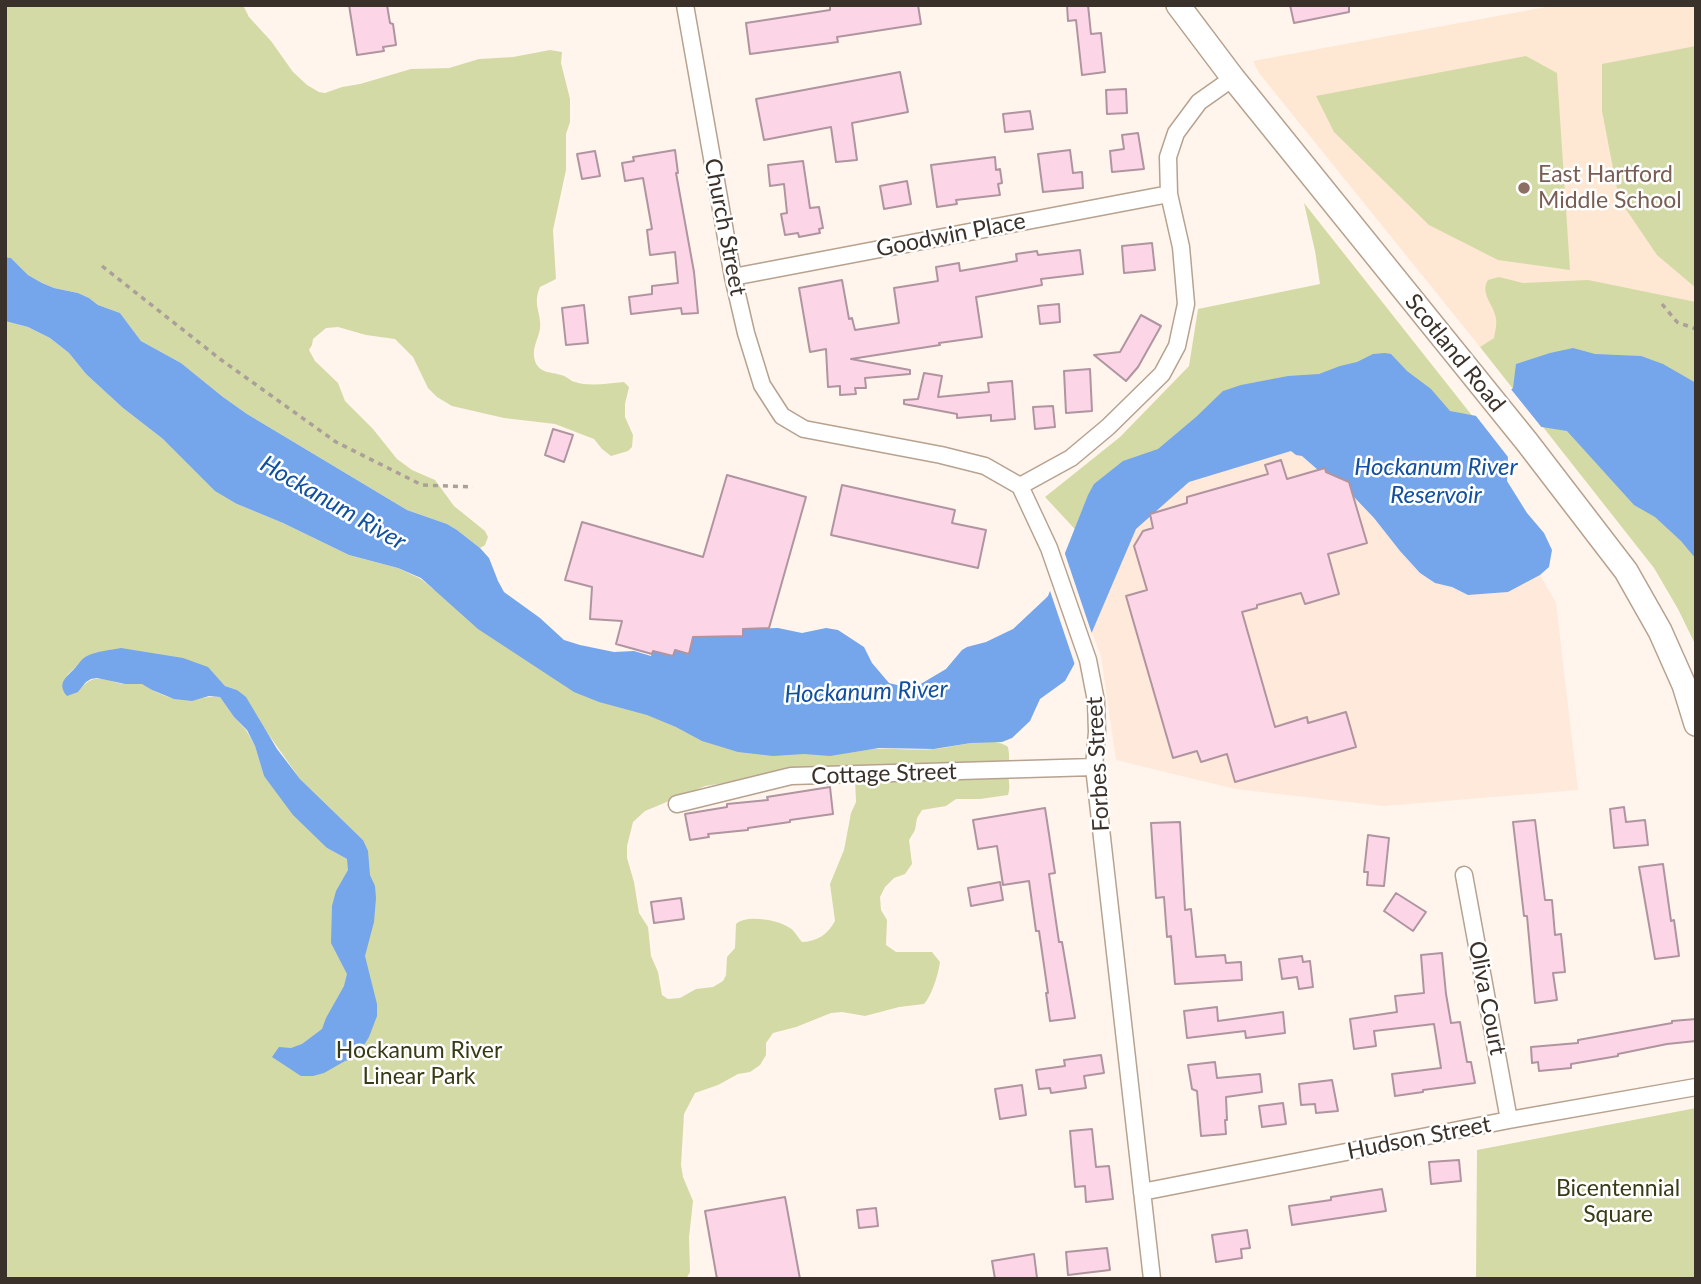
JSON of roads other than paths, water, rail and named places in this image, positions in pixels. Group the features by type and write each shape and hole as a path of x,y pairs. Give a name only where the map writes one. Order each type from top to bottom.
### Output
{"main road":[{"name":"Scotland Road","path":"1178,5 1233,78 1527,442 1626,571 1660,631 1684,685 1696,724"}],"street":[{"name":"Church Street","path":"685,5 733,277 746,333 762,385 782,416 804,429 985,466 1020,486"},
{"path":"1020,486 1071,458 1108,426 1162,374 1177,346 1186,303 1181,247 1169,194 1168,158 1176,133 1199,102 1233,78"},
{"name":"Goodwin Place","path":"733,277 1169,194"},
{"name":"Forbes Street","path":"1020,486 1049,548 1088,660 1096,701 1094,767 1152,1279"},
{"name":"Cottage Street","path":"677,804 791,776 1094,767"},
{"name":"Oliva Court","path":"1464,875 1510,1120"},
{"name":"Hudson Street","path":"1142,1192 1510,1120 1696,1087"}],"water":[{"path":"5,257 11,258 28,275 42,283 78,293 98,305 120,313 141,341 181,363 247,414 407,510 457,530 489,558 504,592 540,618 564,640 614,652 634,651 651,656 653,651 673,656 675,650 689,653 693,637 743,636 743,629 778,628 802,633 826,628 838,630 864,647 872,663 889,683 901,686 919,685 946,669 967,647 986,642 1013,629 1048,596 1094,484 1123,461 1158,449 1223,391 1288,376 1319,374 1373,354 1391,354 1407,371 1431,389 1450,411 1482,417 1513,388 1516,364 1573,348 1595,354 1641,356 1663,364 1696,383 1696,559 1655,517 1634,505 1567,431 1542,427 1508,455 1507,481 1527,513 1544,533 1552,550 1549,567 1540,575 1508,592 1468,595 1435,583 1420,573 1354,497 1349,482 1326,472 1325,468 1318,470 1302,456 1291,451 1189,482 1136,529 1092,632 1065,681 1040,699 1030,721 1012,738 1002,742 971,743 934,749 879,748 830,756 773,756 738,752 702,741 647,715 574,692 478,629 421,578 398,568 349,555 237,504 215,491 163,439 123,408 86,374 69,353 50,338 28,327 5,321"},
{"path":"121,648 183,658 208,667 225,686 246,697 277,749 300,779 363,840 368,851 376,898 374,922 365,956 377,1004 377,1016 369,1037 356,1058 324,1073 301,1076 272,1057 279,1047 291,1048 302,1044 322,1029 344,986 347,974 331,943 332,906 336,891 348,870 347,859 327,848 293,815 264,776 247,730 220,697 209,696 192,701 174,699 142,684 125,684 97,678 86,682 78,692 67,696 62,687 64,680 83,658"}],"place":[{"name":"East Hartford Middle School","path":"1524,188"}],"water label":[{"name":"Hockanum River Reservoir","path":"1436,481"},
{"name":"Hockanum River","path":"333,503"},
{"name":"Hockanum River","path":"866,692"}],"park label":[{"name":"Hockanum River Linear Park","path":"419,1064"},
{"name":"Bicentennial Square","path":"1618,1202"}]}
